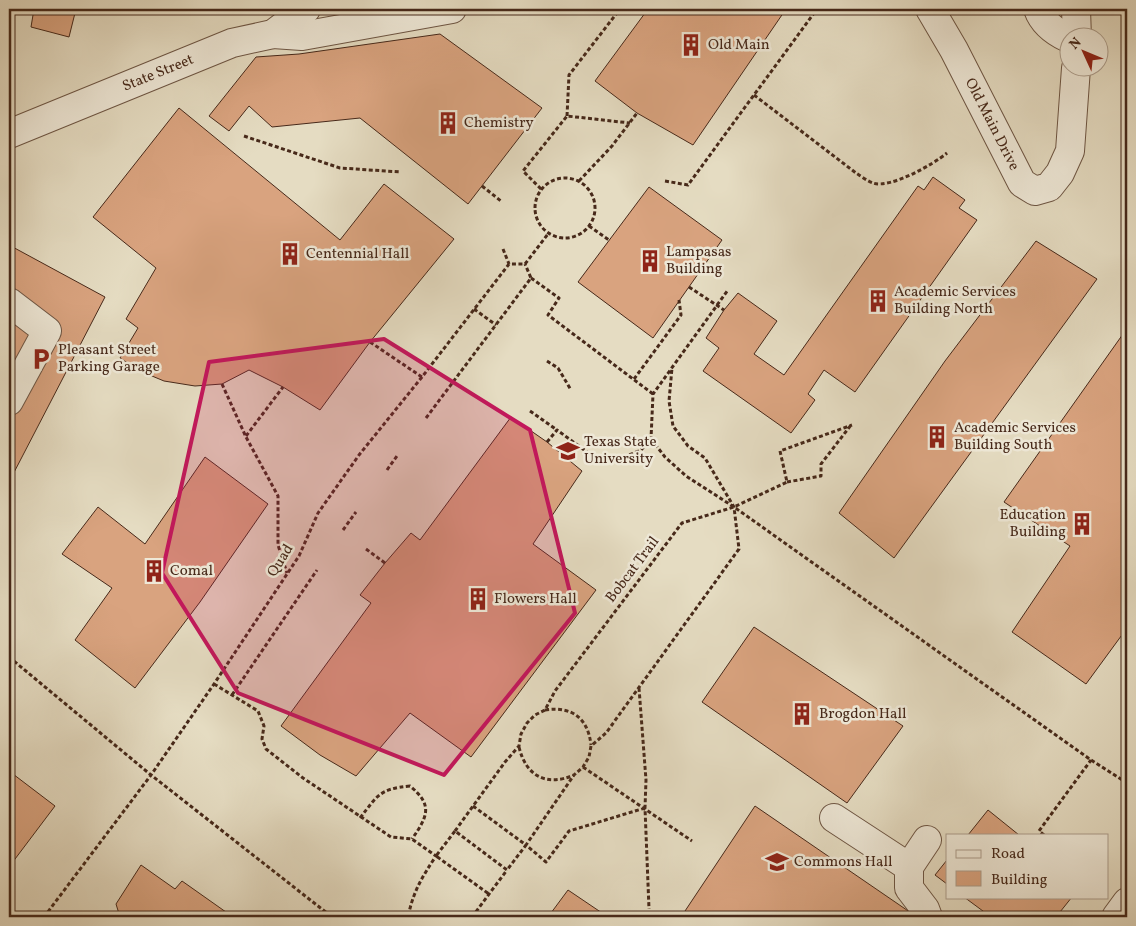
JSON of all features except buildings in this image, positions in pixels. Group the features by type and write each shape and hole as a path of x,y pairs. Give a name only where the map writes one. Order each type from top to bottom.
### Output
{"street":[{"name":"State Street","path":"9,134 232,43 273,34 306,9"},
{"path":"273,34 302,36 452,9"},
{"name":"Old Main Drive","path":"930,9 954,50 1022,183 1035,191 1049,187 1060,173 1070,151 1075,78"},
{"path":"1038,9 1041,17 1058,34"},
{"path":"1076,9 1077,28"},
{"path":"9,302 47,331 9,401"},
{"path":"834,818 909,867"},
{"path":"927,840 909,867 909,888 928,917"},
{"path":"1116,917 1127,902"}],"path":[{"path":"541,189 523,171 567,116 569,76 620,9"},
{"path":"665,181 688,185 817,9"},
{"path":"754,95 856,173 874,184 898,180 947,153"},
{"path":"579,181 612,146 637,113"},
{"path":"567,116 630,123"},
{"path":"244,136 340,168 401,172"},
{"path":"558,178 569,178 579,181 587,187 594,201 594,217 590,226 583,233 565,239 548,234 540,226 534,209 536,198 541,189 549,182 558,178"},
{"path":"482,186 501,201"},
{"path":"590,226 609,240"},
{"path":"525,264 548,234"},
{"path":"503,249 509,264 525,264"},
{"name":"Quad","path":"44,917 151,776 214,684 299,556 318,513 359,454 509,264"},
{"path":"525,264 531,278 559,298 548,315 653,394"},
{"path":"426,418 531,278"},
{"path":"689,287 724,310"},
{"path":"530,411 587,452 605,460 624,457 641,450 651,439 653,394 728,290"},
{"path":"634,379 681,315 679,300"},
{"path":"474,309 496,325"},
{"path":"370,342 422,376"},
{"path":"547,361 558,368 571,390"},
{"path":"591,746 606,733 739,549 734,508 705,458 688,446 673,426 669,401 672,368"},
{"path":"222,384 246,437 278,496 278,545 287,573"},
{"path":"246,437 283,388"},
{"name":"Bobcat Trail","path":"408,917 412,899 436,856 505,762 519,746 521,734 527,723 535,715 545,710 555,691 682,523 734,508 787,482 821,476 821,464 852,425 780,451 787,482"},
{"path":"547,442 556,430"},
{"path":"651,439 665,457 686,476 1127,784"},
{"path":"387,470 398,456"},
{"path":"343,530 356,512"},
{"path":"366,549 385,563"},
{"path":"232,695 317,570"},
{"path":"9,657 151,776 332,917"},
{"path":"214,684 258,712 264,726 262,739 266,749 303,778 391,837 412,839 489,894"},
{"path":"638,688 646,780 645,808 649,909"},
{"path":"472,917 589,757 591,746 590,734 578,716 568,710 556,708 545,710"},
{"path":"519,746 522,758 528,769 538,777 562,780 574,775"},
{"path":"1038,833 1091,760"},
{"path":"583,767 692,840"},
{"path":"360,818 379,793 391,788 410,786 422,796 426,807 423,824 412,839"},
{"path":"473,806 546,862 569,831 645,808"},
{"path":"455,831 508,870"}],"highlighted area":[{"path":"384,339 530,430 575,613 444,775 238,693 162,573 209,362"}],"place":[{"name":"Old Main","path":"691,45"},
{"name":"Chemistry","path":"448,123"},
{"name":"Centennial Hall","path":"290,254"},
{"name":"Lampasas Building","path":"650,261"},
{"name":"Academic Services Building North","path":"878,301"},
{"name":"Pleasant Street Parking Garage","path":"41,359"},
{"name":"Academic Services Building South","path":"937,437"},
{"name":"Texas State University","path":"568,451"},
{"name":"Education Building","path":"1082,524"},
{"name":"Comal","path":"154,571"},
{"name":"Flowers Hall","path":"478,599"},
{"name":"Brogdon Hall","path":"802,714"},
{"name":"Commons Hall","path":"777,862"}]}
